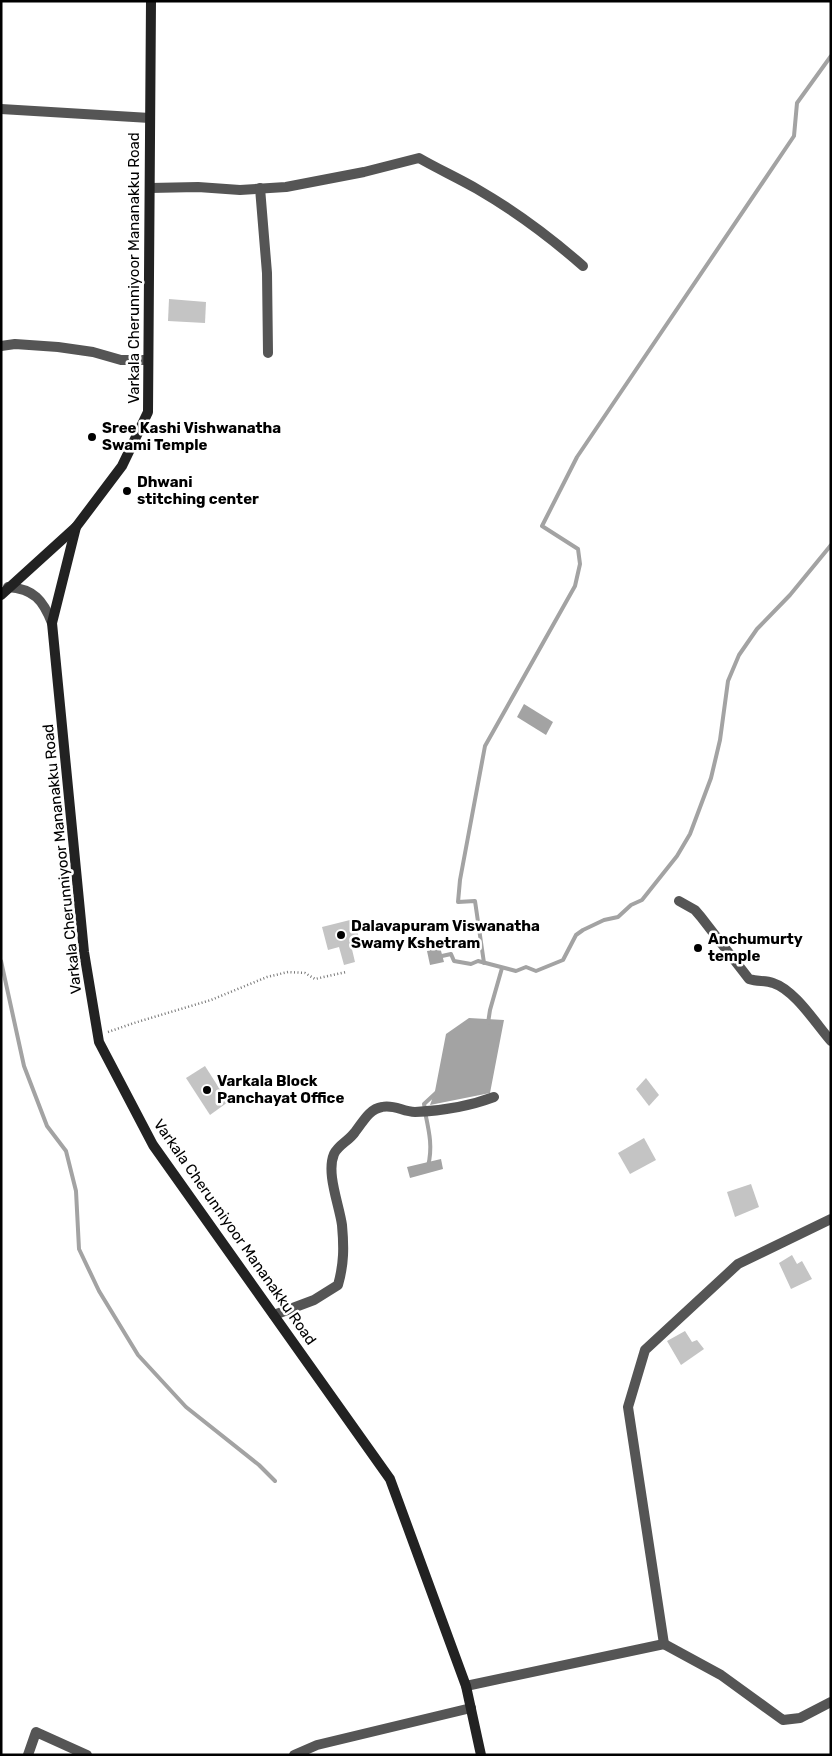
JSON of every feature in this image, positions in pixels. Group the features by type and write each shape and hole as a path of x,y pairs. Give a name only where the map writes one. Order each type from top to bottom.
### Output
{"main road":[{"name":"Varkala Cherunniyoor Mananakku Road","path":"151,1 148,412 122,466 76,527 52,623 84,952 99,1042 153,1145 390,1479 466,1686 480,1755"},
{"path":"5,591 76,527"}],"street":[{"path":"1,109 150,118"},
{"path":"150,188 198,187 240,190 286,187 364,172 419,158 519,214 550,237 583,266"},
{"path":"260,188 267,273 268,353"},
{"path":"1,346 15,344 58,347 93,352 121,360 148,360"},
{"path":"5,591 28,590 39,599 47,610 52,623"},
{"path":"679,901 695,910 749,979 758,982 774,983 790,994 799,1002 831,1041"},
{"path":"274,1315 314,1300 338,1285 344,1265 342,1224 331,1166 335,1152 353,1136 370,1112 381,1107 392,1106 404,1111 434,1110 467,1106 494,1097"},
{"path":"664,1644 628,1407 645,1350 738,1264 831,1219"},
{"path":"466,1686 664,1644 721,1675 783,1720 800,1718 831,1702"},
{"path":"294,1755 317,1745 470,1708"},
{"path":"28,1755 36,1732 87,1755"}],"path":[{"path":"98,1035 211,1000 268,977 288,972 305,973 315,979 346,972"}],"shaded area":[{"path":"524,704 553,722 546,735 517,717"},
{"path":"440,947 444,962 430,965 427,951"},
{"path":"469,1018 504,1020 490,1093 430,1105 435,1091 446,1034"},
{"path":"441,1159 443,1169 410,1178 407,1167"}],"building":[{"path":"169,299 206,302 205,323 168,321"},
{"name":"Dalavapuram Viswanatha Swamy Kshetram","path":"354,919 360,942 351,945 355,962 344,965 339,947 328,950 322,927"},
{"name":"Varkala Block Panchayat Office","path":"205,1066 228,1102 210,1115 186,1078"},
{"path":"646,1078 659,1095 649,1106 636,1089"},
{"path":"644,1138 656,1160 630,1174 618,1153"},
{"path":"751,1184 759,1207 735,1217 727,1192"},
{"path":"792,1255 797,1264 802,1261 812,1279 791,1289 779,1263"},
{"path":"685,1331 692,1342 697,1340 704,1349 681,1365 667,1341"}],"waterway":[{"path":"484,963 475,901 458,902 460,880 485,746 575,586 580,564 578,549 542,526 577,457 794,136 797,103 831,56"},
{"path":"442,956 451,954 454,961 471,964 478,961 516,971 526,967 536,971 563,960 576,935 583,930 604,920 618,917 631,905 642,900 677,856 690,834 711,778 720,740 728,681 739,655 757,629 790,595 831,545"},
{"path":"1,961 24,1066 47,1126 66,1151 76,1191 79,1249 99,1291 138,1355 186,1407 259,1465 275,1481"},
{"path":"488,1023 502,968"},
{"path":"425,1109 424,1104 437,1092"},
{"path":"425,1112 430,1146 428,1166"}],"place":[{"name":"Sree Kashi Vishwanatha Swami Temple","path":"92,437"},
{"name":"Dhwani stitching center","path":"127,491"},
{"name":"Dalavapuram Viswanatha Swamy Kshetram","path":"341,935"},
{"name":"Anchumurty temple","path":"698,948"},
{"name":"Varkala Block Panchayat Office","path":"207,1090"}]}
